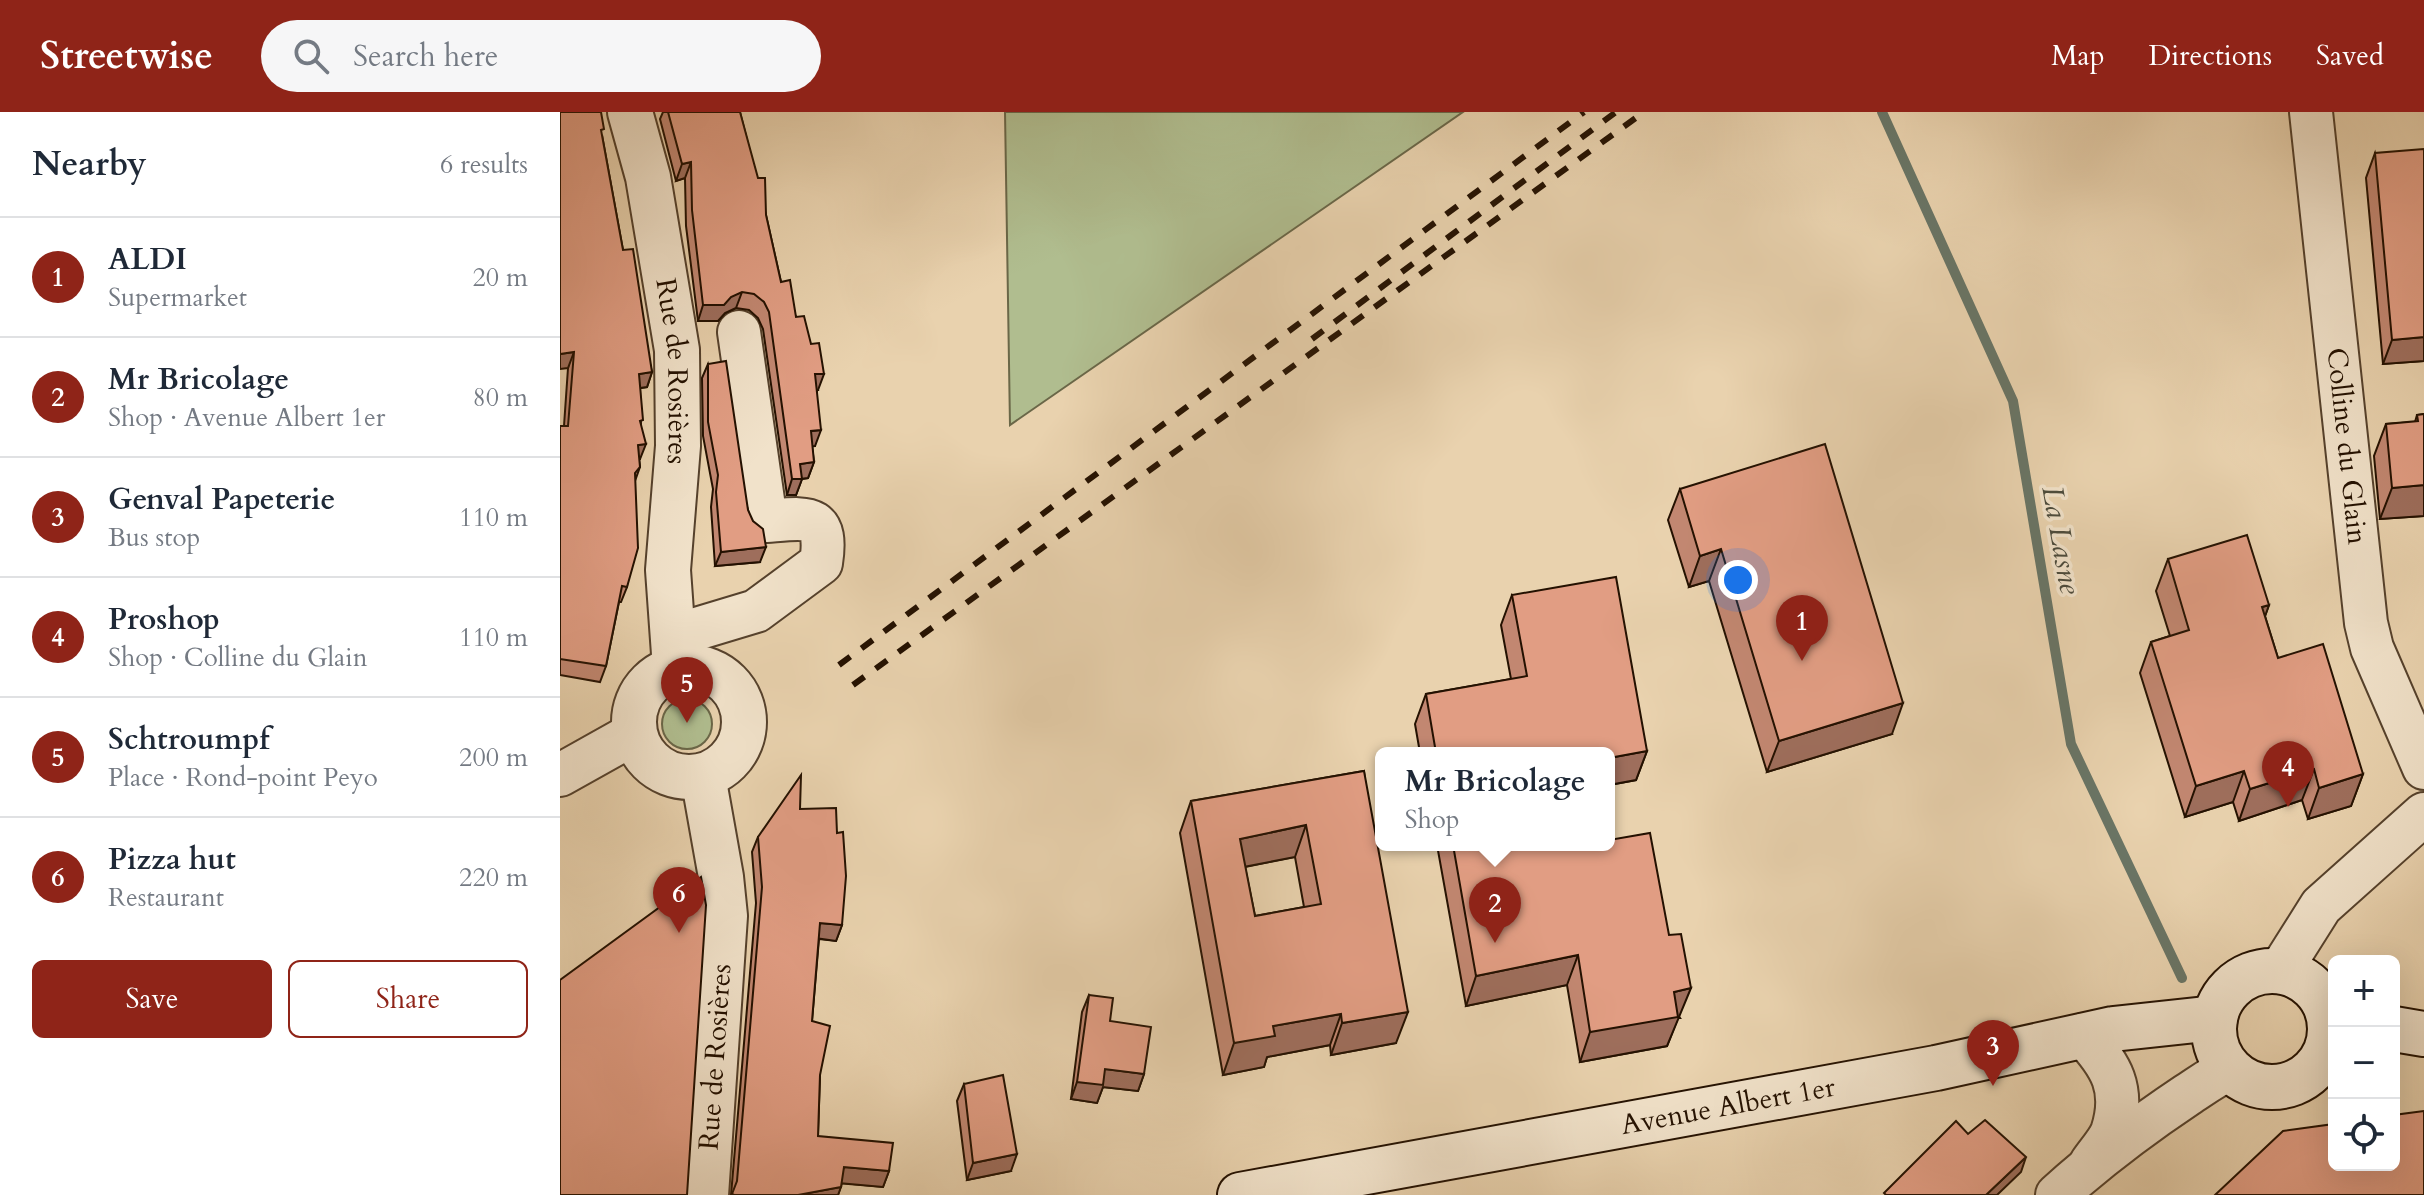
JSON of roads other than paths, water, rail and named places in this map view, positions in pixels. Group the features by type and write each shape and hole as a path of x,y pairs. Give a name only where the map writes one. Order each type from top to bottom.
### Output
{"main road":[{"name":"Rue de Rosières","path":"630,112 648,177 677,350 678,446 668,570 674,652"},
{"path":"674,652 728,682 743,707 743,737 728,762 703,776 674,776 656,767 642,752 635,733 634,717 638,700 674,652"},
{"name":"Rue de Rosières","path":"703,776 725,916 706,1195"},
{"path":"2328,1013 2314,989 2299,977 2280,971 2258,973 2239,982 2224,998 2215,1018 2217,1045 2230,1069 2247,1083 2266,1089 2283,1086 2308,1075 2325,1053 2331,1027"},
{"name":"Avenue Albert 1er","path":"1240,1195 1936,1068 2083,1035 2154,1023 2215,1018"},
{"path":"2400,1030 2424,1034"}],"street":[{"name":"Colline du Glain","path":"2311,112 2366,623 2372,648 2424,768"},
{"path":"674,652 756,611 821,563 823,532 815,521 805,518 766,521 739,332"},
{"path":"560,775 635,733"},
{"path":"2280,971 2321,906 2424,814"},
{"path":"2074,1185 2112,1133 2117,1091 2107,1061 2083,1035"},
{"path":"2074,1185 2162,1112 2230,1069"}],"waterway":[{"name":"La Lasne","path":"1882,112 2013,401 2071,744 2182,978"}],"railway":[{"path":"839,665 1584,112"},
{"path":"1312,339 1616,112"},
{"path":"853,685 1644,112"}],"place":[{"name":"ALDI","path":"1802,661"},
{"name":"Schtroumpf","path":"687,723"},
{"name":"Proshop","path":"2288,807"},
{"name":"Pizza hut","path":"679,933"},
{"name":"Mr Bricolage","path":"1495,943"},
{"name":"Genval Papeterie","path":"1993,1086"}]}
